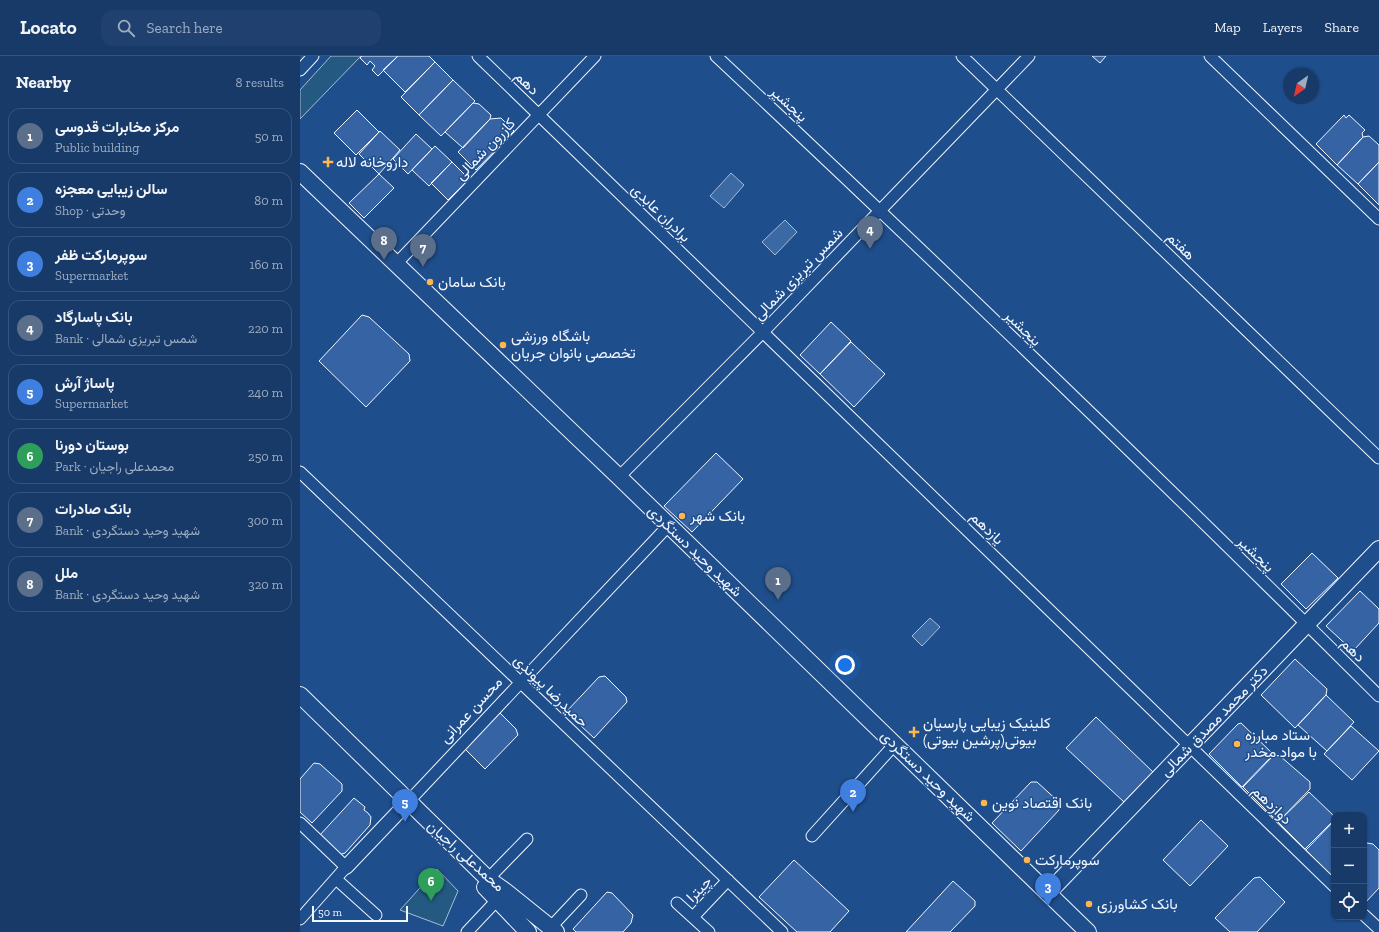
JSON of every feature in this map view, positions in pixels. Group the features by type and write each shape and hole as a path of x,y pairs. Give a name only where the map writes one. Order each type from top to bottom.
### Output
{"main road":[{"name":"شهید وحید دستگردی","path":"300,172 619,477 1088,932"},
{"name":"دکتر محمد مصدق شمالی","path":"1048,893 1379,549"},
{"name":"محمدعلی راجیان","path":"300,695 405,805 498,899 524,931"},
{"name":"محمدعلی راجیان","path":"300,708 488,879 549,926"},
{"path":"524,931 549,926"}],"street":[{"path":"300,70 313,56"},
{"name":"دهم","path":"478,56 539,115"},
{"name":"کازرون شمالی","path":"396,264 595,56"},
{"name":"پنجشیر","path":"716,56 880,210 1307,624"},
{"name":"هفتم","path":"962,56 1379,458"},
{"name":"شمس تبریزی شمالی","path":"619,477 763,332 1030,56"},
{"path":"1210,56 1379,219"},
{"name":"برادران عابدی","path":"539,115 763,332"},
{"name":"یازدهم","path":"763,332 1189,746"},
{"name":"حمیدرضا پیوندی","path":"300,472 782,932"},
{"name":"محسن عمرانی","path":"300,918 346,867 669,526"},
{"name":"دهم","path":"1307,624 1379,696"},
{"path":"812,836 895,744"},
{"name":"دوازدهم","path":"1189,746 1332,884"},
{"path":"300,823 346,867"},
{"path":"488,879 527,839"},
{"path":"336,879 376,915"},
{"name":"چیترا","path":"692,918 728,880"},
{"path":"549,926 581,895"},
{"path":"467,932 498,899"},
{"name":"چیترا","path":"677,903 708,932"},
{"path":"1367,918 1379,929"}],"shaded area":[{"path":"331,56 361,56 300,119 300,90"},
{"path":"731,173 744,185 724,208 710,196"},
{"path":"785,220 797,232 775,255 762,242"},
{"path":"930,618 940,627 922,646 912,636"},
{"path":"437,869 458,891 443,926 400,910"}],"building":[{"path":"362,56 398,56 378,76 372,70 375,66 370,61 367,65 360,58"},
{"path":"398,56 429,56 435,62 405,92 383,70"},
{"path":"1092,56 1106,56 1100,63"},
{"path":"435,62 453,80 419,115 401,97"},
{"path":"453,80 475,101 441,136 419,115"},
{"path":"473,103 479,104 491,115 490,119 463,148 445,132"},
{"path":"357,110 379,132 356,155 334,133"},
{"path":"1344,115 1346,118 1349,115 1365,130 1362,133 1363,137 1337,165 1316,144"},
{"path":"501,118 514,131 476,170 458,152 490,119"},
{"path":"380,131 400,150 379,174 359,154"},
{"path":"416,134 432,149 408,174 393,159"},
{"path":"1369,136 1379,145 1379,162 1358,184 1337,165 1363,137"},
{"path":"435,146 452,162 429,186 412,170"},
{"path":"452,162 469,179 448,200 431,183"},
{"path":"1379,162 1379,205 1358,184"},
{"path":"379,174 394,188 364,218 349,203"},
{"path":"362,315 369,317 409,354 410,361 366,407 319,361"},
{"path":"831,322 851,341 820,374 800,355"},
{"path":"851,342 885,374 854,407 820,374"},
{"path":"716,453 743,479 692,532 664,506"},
{"path":"1312,553 1338,578 1306,609 1281,584"},
{"path":"1360,591 1379,609 1379,623 1353,651 1326,626"},
{"path":"1295,659 1327,689 1326,695 1295,728 1261,695"},
{"path":"605,676 626,697 627,702 594,738 566,712 599,677"},
{"path":"1326,695 1354,722 1327,751 1298,725"},
{"path":"498,711 516,729 518,735 485,769 464,748"},
{"path":"1096,717 1153,772 1124,802 1066,748"},
{"path":"1241,723 1273,754 1242,787 1209,754 1238,724"},
{"path":"1351,726 1379,751 1352,780 1324,754"},
{"path":"1274,755 1280,756 1310,782 1310,789 1278,822 1243,787"},
{"path":"314,763 320,764 342,784 342,791 312,823 300,812 300,779"},
{"path":"1031,782 1037,782 1061,804 1059,810 1021,851 992,823"},
{"path":"1309,792 1331,813 1331,823 1305,849 1278,822"},
{"path":"354,798 365,807 364,810 371,817 370,825 345,853 339,855 319,836"},
{"path":"1201,820 1228,846 1190,886 1163,860"},
{"path":"1331,824 1331,875 1306,850"},
{"path":"1367,843 1373,844 1379,850 1379,888 1367,901"},
{"path":"794,860 849,911 830,932 797,932 759,897"},
{"path":"1260,877 1285,902 1257,932 1230,932 1215,918 1254,878"},
{"path":"953,881 975,901 975,906 950,932 906,932"},
{"path":"607,892 612,893 633,915 631,923 623,932 576,932 573,929"}],"place":[{"name":"داروخانه لاله","path":"328,162"},
{"name":"بانک پاسارگاد","path":"870,249"},
{"name":"ملل","path":"384,260"},
{"name":"بانک صادرات","path":"423,267"},
{"name":"بانک سامان","path":"430,282"},
{"name":"باشگاه ورزشی تخصصی بانوان جریان","path":"503,345"},
{"name":"بانک شهر","path":"682,516"},
{"name":"مرکز مخابرات قدوسی","path":"778,600"},
{"name":"کلینیک زیبایی پارسیان بیوتی(پرشین بیوتی)","path":"914,732"},
{"name":"ستاد مبارزه با مواد مخدر","path":"1237,744"},
{"name":"بانک اقتصاد نوین","path":"984,803"},
{"name":"سالن زیبایی معجزه","path":"853,812"},
{"name":"پاساژ آرش","path":"405,822"},
{"name":"سوپرمارکت","path":"1027,860"},
{"name":"بوستان دورنا","path":"431,901"},
{"name":"بانک کشاورزی","path":"1089,904"},
{"name":"سوپرمارکت ظفر","path":"1048,906"}]}
